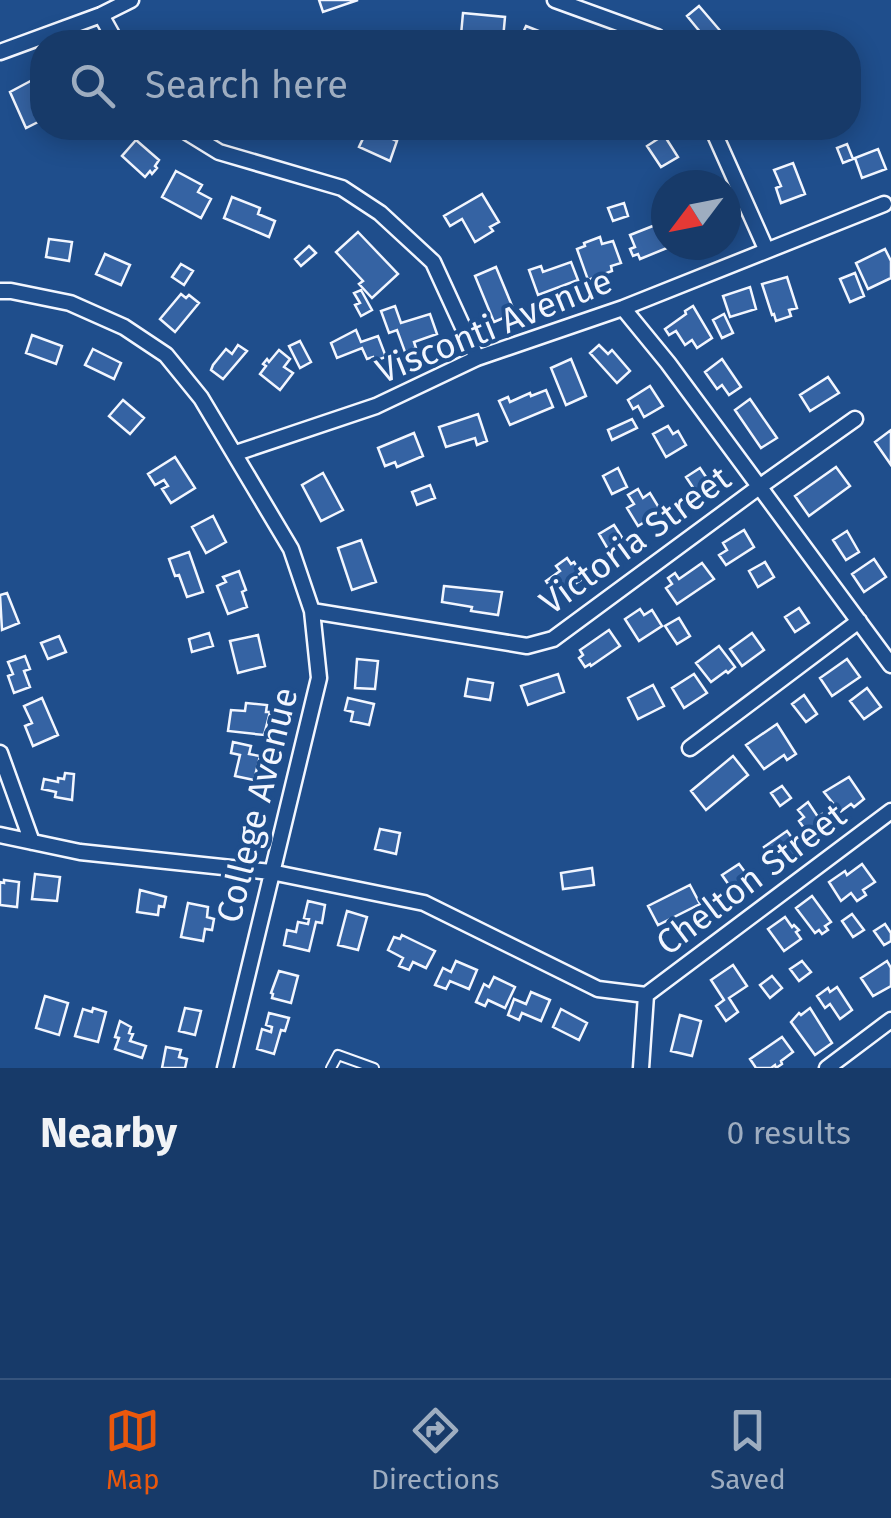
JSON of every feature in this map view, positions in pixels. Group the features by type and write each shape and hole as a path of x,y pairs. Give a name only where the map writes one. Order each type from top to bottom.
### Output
{"street":[{"path":"60,30 131,0"},
{"path":"555,0 636,30"},
{"path":"101,15 109,30"},
{"path":"0,52 30,41"},
{"path":"200,140 219,152 342,188 380,214 433,262 477,358"},
{"path":"717,140 766,249"},
{"name":"Visconti Avenue","path":"236,453 376,406 477,358 622,308 884,204"},
{"name":"College Avenue","path":"0,292 70,304 124,327 166,356 201,398 291,549 312,612 319,678 226,1068"},
{"path":"622,308 668,363 891,665"},
{"name":"Victoria Street","path":"312,612 527,646 553,639 855,418"},
{"path":"690,748 859,621"},
{"path":"0,753 32,842"},
{"name":"Chelton Street","path":"646,994 891,811"},
{"path":"0,835 80,852 271,872 424,903 598,988 646,994 641,1068"},
{"path":"829,1067 891,1020"}],"lane":[{"path":"331,1068 338,1055 374,1068"}],"building":[{"path":"319,0 358,0 323,12"},
{"path":"699,6 720,30 699,30 687,16"},
{"path":"463,13 505,17 504,30 461,30"},
{"path":"30,81 30,126 26,128 10,92"},
{"path":"136,140 159,160 157,168 145,177 122,156"},
{"path":"362,140 397,141 390,161 359,147"},
{"path":"656,140 667,140 678,157 661,167 647,146"},
{"path":"847,144 853,159 843,163 837,148"},
{"path":"878,149 886,169 862,178 855,158"},
{"path":"793,163 805,194 781,203 776,188 781,186 774,170"},
{"path":"176,171 202,185 198,192 211,199 201,218 162,197"},
{"path":"482,194 499,222 490,227 493,231 475,242 462,219 450,226 444,216"},
{"path":"232,197 260,208 258,214 275,221 269,237 224,218"},
{"path":"624,203 628,216 613,221 608,208"},
{"path":"651,227 651,255 640,259 638,254 633,256 630,249 635,247 630,235"},
{"path":"358,232 398,274 372,298 359,284 363,281 336,252"},
{"path":"600,237 602,244 613,241 621,263 588,280 577,249"},
{"path":"49,239 72,242 69,261 46,257"},
{"path":"309,246 316,253 301,266 295,259"},
{"path":"885,249 891,261 891,278 868,289 856,263"},
{"path":"105,254 130,265 121,285 96,274"},
{"path":"571,262 578,280 538,295 529,270 541,266 543,272"},
{"path":"181,264 193,271 184,285 172,277"},
{"path":"496,267 515,313 494,322 475,276"},
{"path":"855,273 864,296 850,302 840,279"},
{"path":"787,277 797,308 789,310 791,316 776,321 762,284"},
{"path":"750,287 756,309 730,317 723,296"},
{"path":"361,290 372,310 361,316 354,293"},
{"path":"181,294 199,303 175,332 160,319"},
{"path":"395,306 401,323 430,314 437,334 414,342 416,348 405,352 397,330 389,333 381,311"},
{"path":"693,306 712,338 697,348 692,340 685,345 676,331 669,335 665,329"},
{"path":"724,314 733,333 722,338 713,320"},
{"path":"356,330 361,342 378,336 386,357 367,359 362,348 337,358 331,343"},
{"path":"32,335 62,346 56,364 26,353"},
{"path":"300,341 311,362 300,368 289,346"},
{"path":"238,345 247,351 223,379 211,370 213,365 226,349 232,354"},
{"path":"599,345 608,354 612,350 630,371 617,383 590,353"},
{"path":"93,349 121,363 114,379 85,365"},
{"path":"279,350 290,359 284,367 293,373 280,390 260,374 266,366 263,364"},
{"path":"571,359 586,396 566,405 551,368"},
{"path":"722,359 741,387 729,395 722,385 717,389 705,372"},
{"path":"828,377 839,393 810,411 800,395"},
{"path":"650,386 663,406 644,417 638,406 633,409 628,400"},
{"path":"546,390 553,407 510,425 499,401 508,397 510,402"},
{"path":"750,399 777,438 761,448 735,410"},
{"path":"123,400 144,418 130,434 109,416"},
{"path":"478,414 487,441 477,445 475,438 446,447 439,427"},
{"path":"632,419 637,428 612,440 608,430"},
{"path":"668,426 673,434 678,431 686,445 666,457 653,434"},
{"path":"891,430 891,465 875,442"},
{"path":"414,433 423,456 397,467 395,462 385,466 378,448"},
{"path":"175,457 195,488 171,503 162,489 168,486 164,480 155,485 148,474"},
{"path":"836,467 850,486 809,516 795,496"},
{"path":"618,468 627,487 612,494 603,476"},
{"path":"700,468 712,486 698,495 686,477"},
{"path":"323,473 343,510 321,521 302,485"},
{"path":"430,485 435,498 417,505 412,492"},
{"path":"638,489 643,498 650,493 662,518 638,526 627,508 634,504 628,495"},
{"path":"213,516 226,542 206,553 192,527"},
{"path":"614,525 625,542 609,551 599,534"},
{"path":"744,530 754,547 726,565 719,555 727,550 723,543"},
{"path":"847,531 859,552 846,560 833,540"},
{"path":"361,540 376,582 352,590 338,548"},
{"path":"189,552 203,592 187,597 169,559"},
{"path":"567,558 584,578 556,596 546,581 560,571 556,566"},
{"path":"874,559 886,577 864,592 852,574"},
{"path":"765,562 774,577 758,587 749,571"},
{"path":"702,563 714,579 677,604 666,588 672,584 668,578 675,573 679,579"},
{"path":"239,571 247,607 228,614 217,586 226,582 223,577"},
{"path":"444,586 502,592 498,615 442,602"},
{"path":"7,593 19,623 2,630 0,595"},
{"path":"799,608 809,623 795,632 785,617"},
{"path":"640,609 644,615 652,610 662,626 639,641 625,619"},
{"path":"679,618 690,636 677,644 665,626"},
{"path":"609,630 620,646 585,667 579,658 583,655 580,650"},
{"path":"209,633 213,646 192,652 189,639"},
{"path":"752,633 764,650 742,666 730,649"},
{"path":"258,635 265,666 238,673 230,641"},
{"path":"59,636 66,652 48,659 41,643"},
{"path":"719,646 735,667 711,682 696,663"},
{"path":"25,656 30,669 24,671 30,687 14,693 8,662"},
{"path":"357,659 378,661 375,689 355,688"},
{"path":"847,659 860,677 832,696 820,678"},
{"path":"558,674 564,692 528,705 521,686"},
{"path":"694,674 707,693 684,708 672,688"},
{"path":"468,679 493,683 490,700 465,696"},
{"path":"653,685 664,706 638,719 628,698"},
{"path":"867,688 881,707 864,719 850,701"},
{"path":"804,695 817,714 806,722 792,704"},
{"path":"42,698 58,735 33,746 25,726 32,723 24,706"},
{"path":"348,698 374,704 369,725 351,721 353,712 345,710"},
{"path":"246,703 267,705 266,712 270,712 264,735 228,731 231,710 245,711"},
{"path":"777,724 796,754 787,760 784,755 764,769 746,745"},
{"path":"233,742 251,746 249,754 260,756 254,780 235,776 240,755 231,753"},
{"path":"733,756 748,775 706,810 691,791"},
{"path":"65,773 74,774 72,800 55,797 56,792 42,789 44,779 58,782"},
{"path":"849,777 864,799 840,812 824,792"},
{"path":"782,786 791,798 780,806 771,793"},
{"path":"808,802 818,817 822,814 825,819 821,821 828,830 815,839 799,821 804,817 798,810"},
{"path":"380,829 400,833 396,854 375,849"},
{"path":"787,831 801,850 778,866 764,847"},
{"path":"739,864 748,876 731,888 722,875"},
{"path":"862,864 875,882 863,890 866,895 857,901 851,893 841,901 829,882"},
{"path":"592,868 594,885 563,889 561,873"},
{"path":"35,874 60,877 57,901 32,899"},
{"path":"0,882 19,882 17,907 0,905"},
{"path":"690,885 700,904 658,925 648,906"},
{"path":"140,890 166,897 158,915 137,912"},
{"path":"812,896 831,922 822,934 819,930 815,933 796,908"},
{"path":"308,901 325,905 322,923 316,922 309,951 284,945 287,930 296,932 298,922 308,924 309,919 304,918"},
{"path":"188,903 208,907 207,917 214,919 212,930 205,929 203,941 181,937"},
{"path":"347,911 367,917 358,950 338,945"},
{"path":"852,914 864,930 853,937 842,921"},
{"path":"785,917 799,930 796,932 801,939 784,951 768,929"},
{"path":"885,924 891,941 884,945 874,931"},
{"path":"402,935 435,951 426,968 413,962 409,970 399,966 403,958 388,950 394,937 400,939"},
{"path":"456,961 477,970 469,989 450,981 446,989 435,985 443,968 451,972"},
{"path":"802,961 811,972 799,981 790,969"},
{"path":"887,961 891,986 873,996 861,978"},
{"path":"733,965 747,986 729,998 738,1012 726,1021 716,1006 724,1000 711,980"},
{"path":"279,971 298,976 291,1003 272,998"},
{"path":"772,976 782,988 770,998 760,985"},
{"path":"494,977 515,987 505,1008 488,1000 485,1006 476,1002 484,984 489,987"},
{"path":"837,987 852,1010 840,1019 830,1004 825,1008 817,996"},
{"path":"531,992 550,1000 541,1021 522,1013 519,1020 508,1015 514,999 526,1004"},
{"path":"45,996 68,1003 59,1035 36,1028"},
{"path":"93,1008 106,1012 98,1042 75,1036 83,1009 92,1012"},
{"path":"185,1008 201,1011 195,1035 179,1031"},
{"path":"810,1008 832,1043 815,1055 791,1022"},
{"path":"561,1009 587,1023 579,1040 553,1027"},
{"path":"269,1013 289,1018 274,1054 257,1049 262,1029 271,1032 272,1027 266,1025"},
{"path":"680,1015 701,1021 692,1056 671,1051"},
{"path":"120,1021 131,1027 130,1041 146,1046 142,1058 115,1049"},
{"path":"782,1037 793,1052 776,1068 756,1068 750,1059"},
{"path":"166,1047 181,1050 179,1057 187,1059 185,1068 162,1068"}]}
